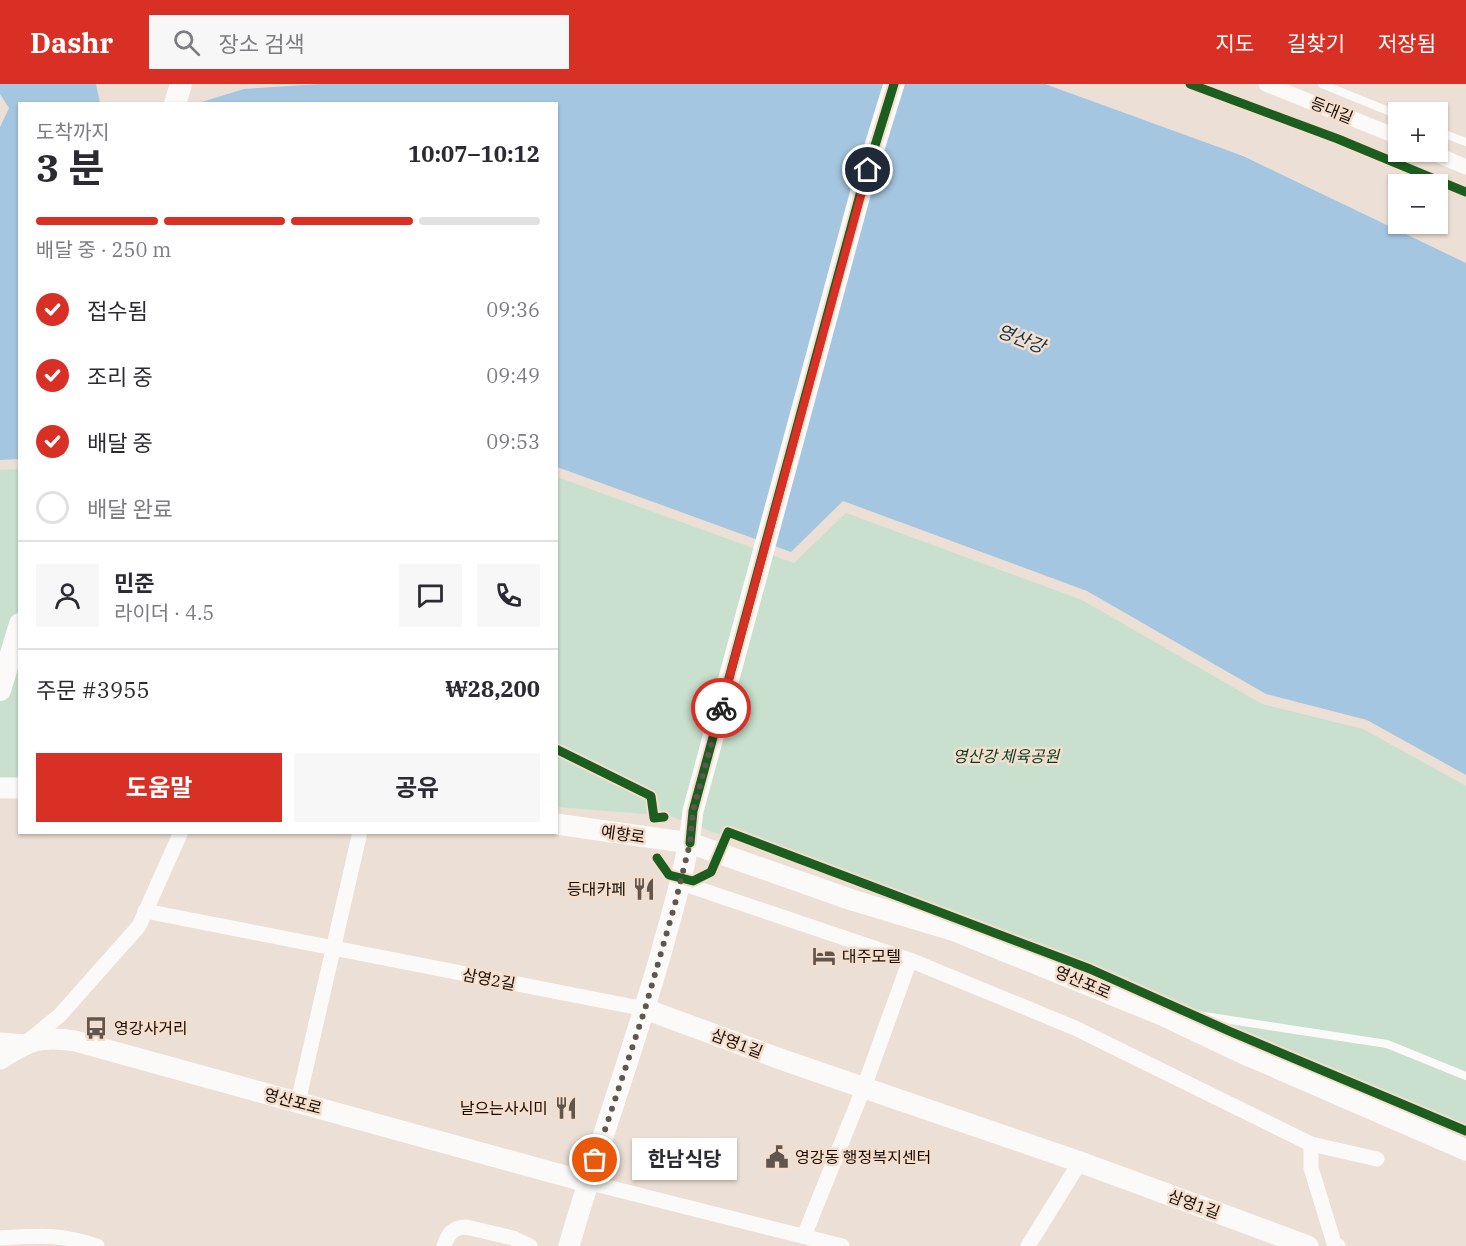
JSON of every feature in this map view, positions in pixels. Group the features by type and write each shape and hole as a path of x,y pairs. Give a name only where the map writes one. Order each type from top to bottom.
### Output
{"main road":[{"path":"176,102 181,84"},
{"path":"0,690 18,631"}],"street":[{"path":"569,1246 587,1182 645,1009 681,883 690,843 693,811 861,191 894,84"},
{"name":"등대길","path":"1270,85 1388,133"},
{"path":"1448,159 1466,167"},
{"path":"0,788 18,788"},
{"name":"예향로","path":"558,824 690,843"},
{"path":"0,1068 60,1015 139,926 180,834"},
{"path":"298,1102 360,834"},
{"name":"영산포로","path":"690,843 852,900 955,931 1162,1015 1240,1052 1466,1150"},
{"path":"681,883 910,960 1075,1028 1311,1144 1377,1159"},
{"name":"삼영2길","path":"145,911 645,1009"},
{"path":"804,1236 864,1087 910,960"},
{"name":"삼영1길","path":"645,1009 1080,1162 1308,1246"},
{"name":"영산포로","path":"0,1059 27,1042 45,1038 75,1041 587,1182"},
{"path":"0,1040 27,1042"},
{"path":"1311,1144 1311,1168 1334,1243 1338,1246"},
{"path":"1028,1246 1080,1162"},
{"path":"587,1182 842,1246"},
{"path":"444,1246 450,1232 466,1227 513,1238 530,1246"},
{"path":"0,1238 55,1236 73,1238 97,1246"}],"lane":[{"path":"1322,84 1388,111"},
{"path":"1448,135 1466,142"},
{"path":"1162,1015 1191,1014 1387,1044 1466,1076"}],"green space":[{"path":"18,469 18,779 0,779 0,470"},
{"name":"영산강 체육공원","path":"558,477 794,563 846,513 1082,600 1262,704 1363,729 1466,786 1466,1138 1048,960 931,913 670,816 558,807"}],"water":[{"path":"0,84 96,84 100,102 18,102 18,459 0,460 0,127 9,108 0,94"},
{"name":"영산강","path":"320,84 1045,84 1243,156 1388,226 1388,234 1406,234 1466,263 1466,775 1367,720 1266,694 1087,591 843,501 791,552 558,467 558,102 202,102 244,89"}],"cycle path":[{"path":"690,843 693,811 861,191 894,84"},
{"path":"1190,84 1338,139 1466,192"},
{"path":"558,750 651,796 654,818 664,817"},
{"path":"657,858 669,875 693,881 711,872 728,832 1090,969 1229,1031 1466,1131"}],"way so far":[{"path":"595,1160 645,1009 681,883 690,843 693,811 721,708"}],"place":[{"name":"등대카페","path":"644,889"},
{"name":"대주모텔","path":"824,956"},
{"name":"영강사거리","path":"96,1028"},
{"name":"날으는사시미","path":"566,1108"},
{"name":"영강동 행정복지센터","path":"777,1157"},
{"name":"한남식당","path":"595,1160"}],"route":[{"path":"721,708 868,170"}]}
